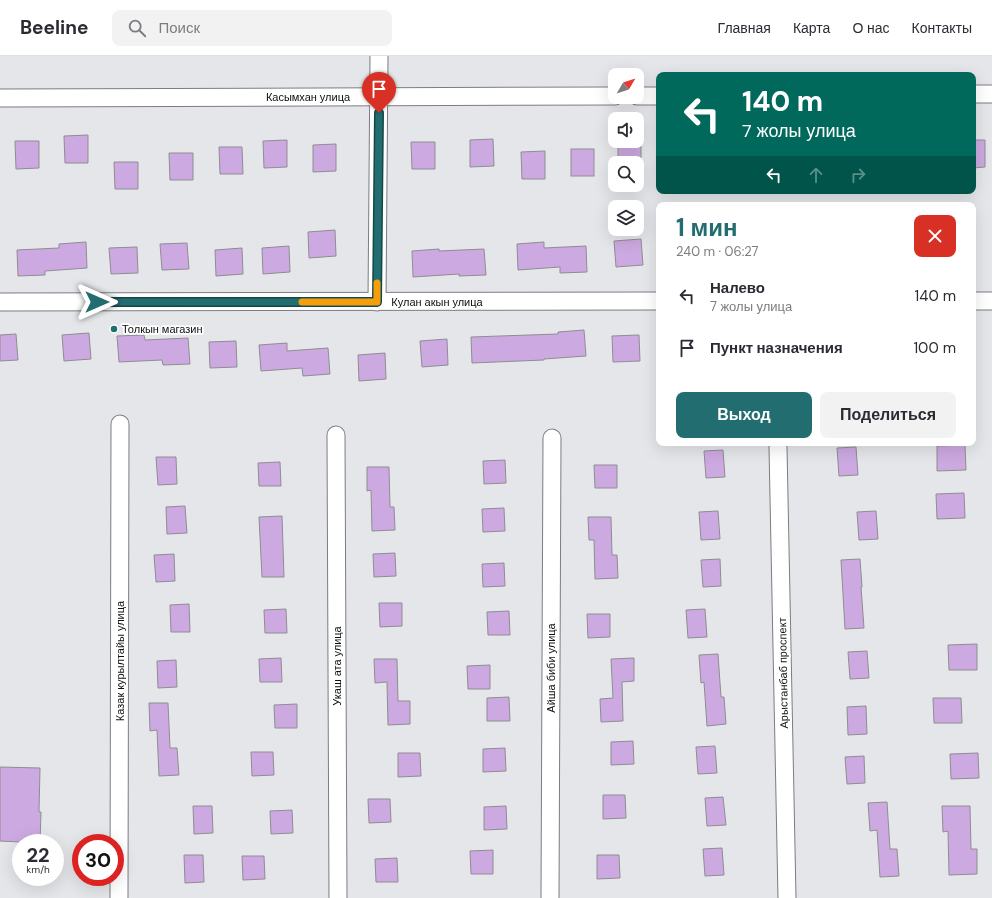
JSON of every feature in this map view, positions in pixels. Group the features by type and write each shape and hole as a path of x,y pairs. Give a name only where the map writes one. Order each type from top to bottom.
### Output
{"street":[{"path":"377,302 380,97 379,56"},
{"path":"976,94 992,94"},
{"name":"Касымхан улица","path":"0,98 608,96"},
{"path":"644,96 656,96"},
{"name":"Кулан акын улица","path":"0,302 656,301"},
{"path":"976,301 992,301"},
{"name":"Казак курылтайы улица","path":"119,898 120,424"},
{"name":"Укаш ата улица","path":"336,434 338,898"},
{"name":"Айша биби улица","path":"550,898 552,438"},
{"name":"Арыстанбаб проспект","path":"778,447 788,898"}],"building":[{"path":"88,135 88,163 65,163 64,136"},
{"path":"493,139 494,166 470,167 470,140"},
{"path":"287,140 287,167 264,168 263,141"},
{"path":"976,140 985,140 985,167 976,168"},
{"path":"15,141 39,141 39,168 16,169"},
{"path":"411,142 435,142 435,169 412,169"},
{"path":"336,144 336,171 313,172 313,145"},
{"path":"219,147 242,147 243,174 220,174"},
{"path":"618,148 641,148 641,156 618,156"},
{"path":"571,149 594,149 594,176 571,176"},
{"path":"545,151 545,179 522,179 521,152"},
{"path":"169,153 193,153 193,180 170,180"},
{"path":"114,162 138,162 138,189 115,189"},
{"path":"335,230 336,256 309,258 308,232"},
{"path":"641,239 643,265 616,267 614,241"},
{"path":"86,242 87,268 45,271 45,275 18,276 17,250 59,248 59,244"},
{"path":"544,242 544,248 586,246 587,272 560,273 560,267 518,270 517,244"},
{"path":"187,243 189,269 162,270 160,244"},
{"path":"289,246 290,272 263,274 262,248"},
{"path":"137,247 138,273 111,274 109,248"},
{"path":"242,248 243,274 216,276 215,250"},
{"path":"439,249 439,251 484,249 486,275 459,276 459,274 413,277 412,251"},
{"path":"584,330 586,356 544,360 472,363 471,337 558,334 558,332"},
{"path":"89,333 91,359 64,361 62,335"},
{"path":"16,334 18,360 0,361 0,335"},
{"path":"144,335 145,340 188,338 190,364 163,365 162,360 119,362 117,336"},
{"path":"639,335 640,361 613,362 612,336"},
{"path":"447,339 448,365 422,367 420,341"},
{"path":"236,341 237,367 210,368 209,342"},
{"path":"287,343 287,351 328,348 330,374 303,376 302,368 261,371 259,345"},
{"path":"385,353 386,379 359,381 358,355"},
{"path":"937,446 965,446 966,470 937,471"},
{"path":"856,447 858,475 839,476 837,448"},
{"path":"723,450 725,477 706,478 704,451"},
{"path":"156,457 176,457 177,484 158,485"},
{"path":"505,460 506,483 484,484 483,461"},
{"path":"280,462 281,486 259,486 258,463"},
{"path":"594,465 617,465 617,488 595,488"},
{"path":"367,467 389,467 390,507 394,507 395,530 372,531 371,490 367,491"},
{"path":"964,493 965,518 937,519 936,494"},
{"path":"185,506 187,533 167,534 166,507"},
{"path":"504,508 505,531 483,532 482,509"},
{"path":"718,511 720,539 701,540 699,512"},
{"path":"876,511 878,539 859,540 857,512"},
{"path":"282,516 284,577 262,577 259,517"},
{"path":"588,517 611,517 612,555 617,555 618,578 595,579 594,540 589,540"},
{"path":"395,553 396,576 374,577 373,554"},
{"path":"174,554 175,581 156,582 154,555"},
{"path":"720,559 721,586 703,587 701,560"},
{"path":"860,559 864,628 845,629 841,560"},
{"path":"504,563 505,586 483,587 482,564"},
{"path":"379,603 402,603 402,626 380,627"},
{"path":"189,604 190,632 171,632 170,605"},
{"path":"286,609 287,633 265,633 264,610"},
{"path":"705,609 707,637 688,638 686,610"},
{"path":"509,611 510,635 488,635 487,612"},
{"path":"587,614 610,614 610,637 588,638"},
{"path":"977,644 977,670 949,670 948,645"},
{"path":"867,651 869,678 850,679 848,652"},
{"path":"718,654 721,697 724,697 726,724 707,726 704,682 701,683 699,655"},
{"path":"281,658 282,682 260,682 259,659"},
{"path":"634,658 634,681 622,682 623,721 601,722 600,699 613,698 611,659"},
{"path":"374,659 397,659 398,701 410,701 410,724 388,725 387,682 375,683"},
{"path":"176,660 177,687 158,688 157,661"},
{"path":"490,665 490,689 468,689 467,666"},
{"path":"509,697 510,721 487,721 487,698"},
{"path":"933,698 961,698 962,723 934,723"},
{"path":"149,703 168,703 170,748 177,748 179,775 159,776 157,730 150,731"},
{"path":"297,704 297,728 275,728 274,705"},
{"path":"866,706 867,734 848,735 847,707"},
{"path":"633,741 634,764 611,765 611,742"},
{"path":"715,746 717,773 698,774 696,747"},
{"path":"505,748 506,771 483,772 483,749"},
{"path":"251,752 273,752 274,775 252,776"},
{"path":"398,753 420,753 421,776 398,777"},
{"path":"978,753 979,778 951,779 950,754"},
{"path":"864,756 865,783 847,784 845,757"},
{"path":"0,767 40,768 40,834 12,834 12,842 0,841"},
{"path":"603,795 625,795 626,818 603,819"},
{"path":"723,797 726,825 707,826 705,798"},
{"path":"368,799 390,799 391,822 369,823"},
{"path":"887,802 890,849 897,849 899,876 880,877 877,830 870,831 868,803"},
{"path":"193,806 212,806 213,833 194,834"},
{"path":"506,806 507,829 484,830 484,807"},
{"path":"942,806 970,806 971,849 977,849 977,874 949,875 948,831 943,832"},
{"path":"292,810 293,833 271,834 270,811"},
{"path":"722,848 724,875 705,876 703,849"},
{"path":"493,850 493,874 471,874 470,851"},
{"path":"184,855 203,855 204,882 185,883"},
{"path":"597,855 619,855 620,878 597,879"},
{"path":"242,856 264,856 265,879 243,880"},
{"path":"397,858 398,882 376,882 375,859"}],"slow traffic":[{"path":"302,302 377,302 377,283"}],"place":[{"name":"Толкын магазин","path":"114,329"}],"route":[{"path":"97,302 377,302 379,113"}]}
